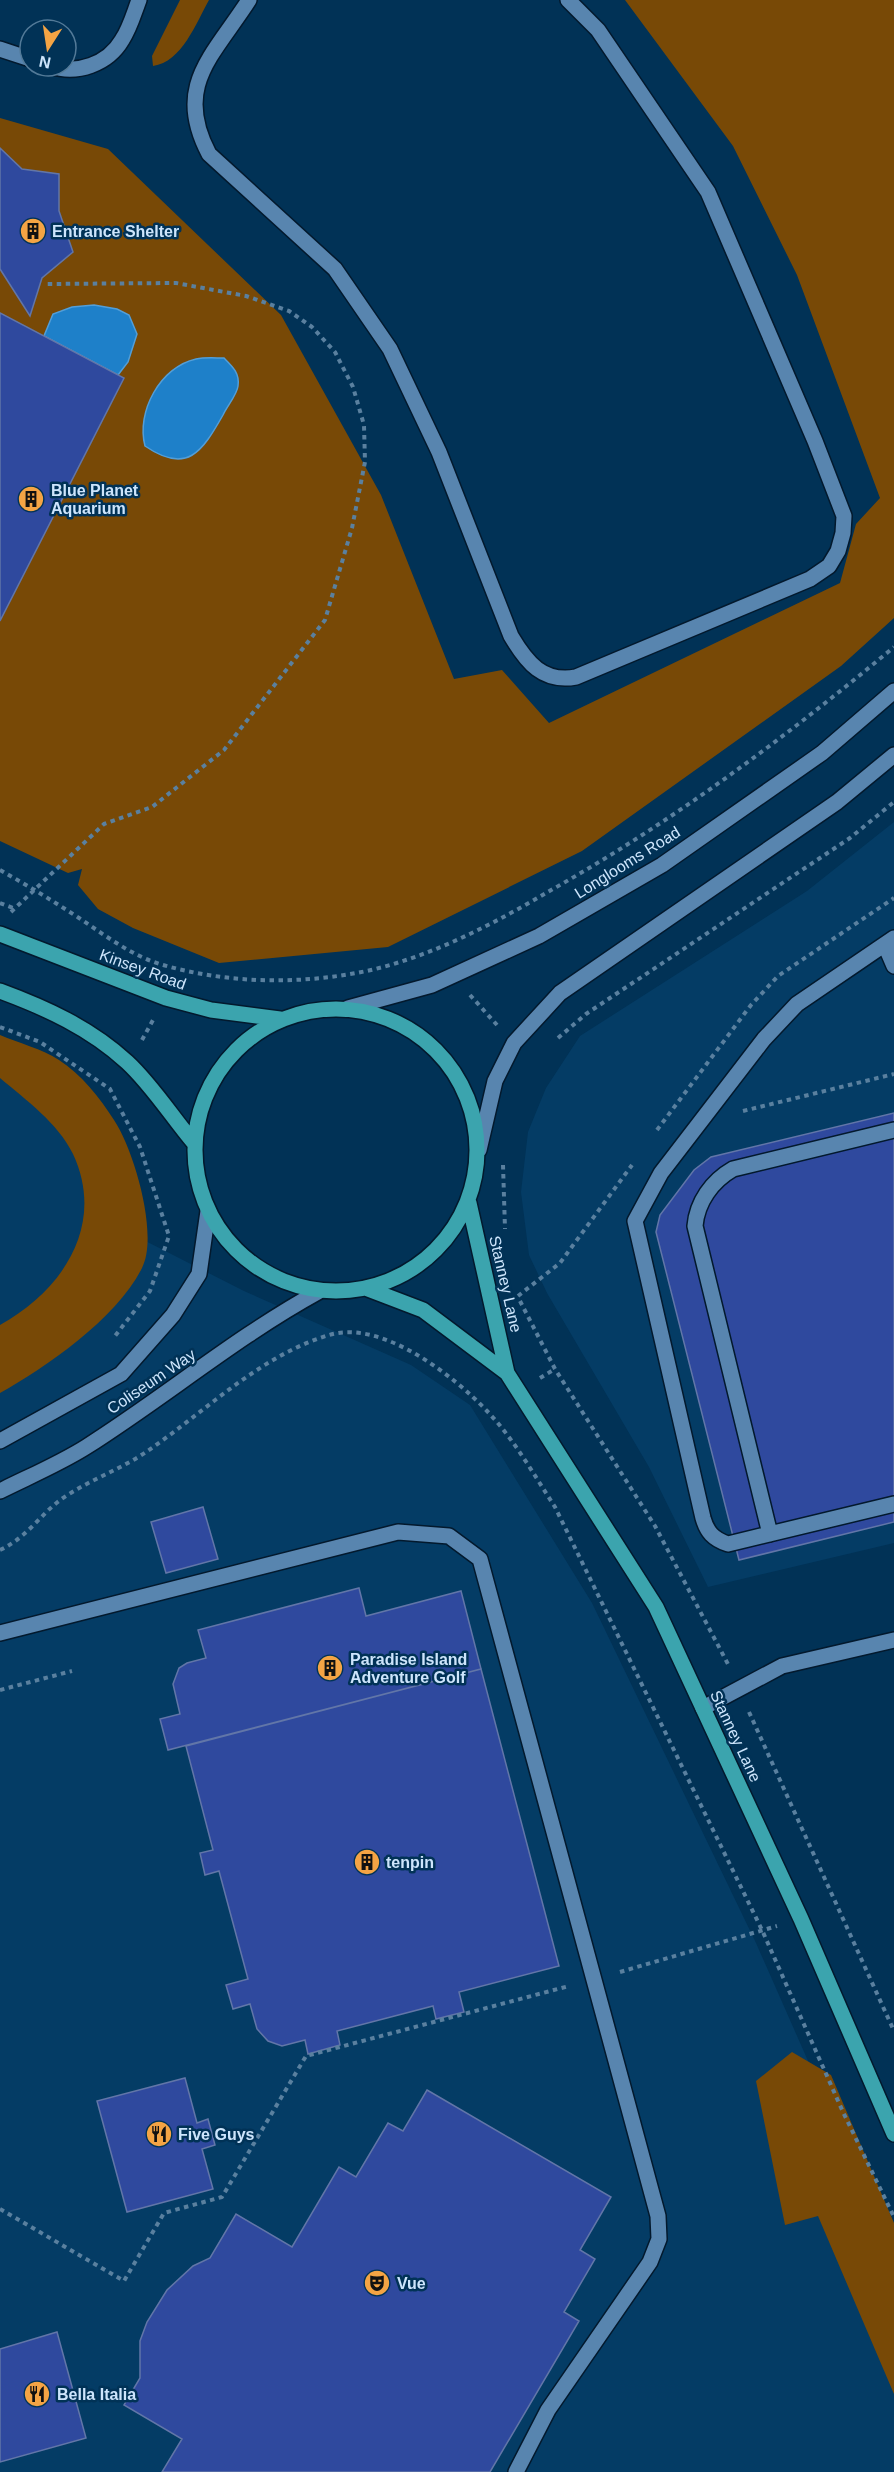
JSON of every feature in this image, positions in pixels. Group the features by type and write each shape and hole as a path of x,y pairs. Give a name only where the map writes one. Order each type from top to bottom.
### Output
{"main road":[{"name":"Kinsey Road","path":"0,934 166,998 211,1010 280,1019"},
{"path":"0,991 63,1016 98,1038 128,1063 194,1143"},
{"path":"348,1008 397,1022 440,1053 466,1092 479,1150 475,1181 469,1203 445,1242 412,1270 368,1289 340,1293 318,1292 264,1273 226,1241 208,1211 196,1176 194,1143 202,1104 219,1069 243,1042 280,1019 311,1010 348,1008"},
{"name":"Stanney Lane","path":"469,1203 507,1373 656,1606 801,1919 894,2134"},
{"name":"Stanney Lane","path":"368,1289 423,1310 507,1373"}],"street":[{"path":"78,69 93,66 110,54 122,41 139,0"},
{"path":"249,0 199,77 193,101 194,120 201,139 209,154 335,268 390,349 439,452 511,636 523,657 540,672 559,680 576,677 810,579 829,566 838,551 843,533 844,516 815,441 708,192 598,30 568,0"},
{"path":"0,49 18,55"},
{"name":"Longlooms Road","path":"348,1008 432,985 452,976 539,936 662,865 822,753 894,691"},
{"path":"479,1150 495,1081 514,1043 560,993 837,802 894,755"},
{"path":"894,966 890,942 797,1004 764,1039 661,1173 636,1221 706,1530 712,1536 728,1544 894,1504"},
{"path":"770,1534 695,1226 696,1212 713,1184 733,1169 894,1130"},
{"name":"Coliseum Way","path":"0,1441 121,1374 173,1315 199,1274 208,1211"},
{"name":"Coliseum Way","path":"0,1491 84,1449 197,1372 269,1319 318,1292"},
{"path":"0,1633 398,1532 449,1536 480,1559 658,2216 659,2239 650,2262 548,2410 516,2472"},
{"path":"703,1708 782,1666 894,1640"}],"path":[{"path":"9,916 13,908 104,824 152,807 224,750 325,620 352,528 365,462 364,425 353,387 335,352 312,327 289,311 246,296 176,283 47,284"},
{"path":"0,870 34,889 130,952 183,970 256,979 311,978 372,969 428,951 506,916 615,854 771,746 894,647"},
{"path":"553,1042 586,1014 850,838 894,802"},
{"path":"0,903 13,908"},
{"path":"428,951 514,1043"},
{"path":"111,1092 183,970"},
{"path":"0,1027 40,1042 111,1092 140,1147 169,1236 150,1291 110,1343"},
{"path":"692,1081 738,1112 894,1074"},
{"path":"503,1158 501,1178 506,1240"},
{"path":"515,1285 518,1296 555,1369 655,1526 722,1650"},
{"path":"0,1550 20,1540 65,1497 145,1453 260,1368 329,1335 364,1333 386,1339 446,1375 487,1410 555,1507 762,1930 843,2112 894,2217"},
{"path":"0,1690 72,1671"},
{"path":"755,1725 894,2031"},
{"path":"0,2208 124,2281 164,2213 222,2197 306,2056 593,1980 801,1919"}],"shaded area":[{"path":"180,0 209,0 180,49 163,63 153,66 152,56"},
{"path":"625,0 894,0 894,618 841,666 582,851 388,947 219,963 133,928 98,909 78,885 82,869 68,873 0,841 0,118 108,149 281,315 381,495 454,679 502,670 549,723 840,583 856,524 880,498 797,275 733,146"},
{"path":"94,305 117,309 129,315 137,334 128,362 118,375 44,336 53,314 72,307"},
{"path":"224,358 237,374 237,389 208,440 200,449 183,459 172,459 145,446 144,419 154,393 162,381 172,371 196,359"},
{"path":"894,822 894,1543 708,1587 649,1467 547,1293 529,1255 521,1192 528,1132 546,1088 580,1036 807,891"},
{"path":"0,1035 38,1049 59,1060 82,1079 103,1103 122,1134 136,1171 142,1193 148,1235 142,1268 116,1305 80,1339 59,1355 0,1393 0,1325 23,1311 43,1294 59,1274 72,1253 81,1230 84,1206 82,1180 67,1143 41,1113 0,1078"},
{"path":"0,1058 50,1084 114,1225 244,1291 411,1365 470,1405 592,1603 756,1943 850,2156 894,2269 894,2472 0,2472"},
{"path":"792,2052 831,2075 894,2223 894,2394 818,2216 785,2225 756,2081"}],"building":[{"name":"Entrance Shelter","path":"0,148 22,169 59,174 59,211 73,252 42,278 30,316 0,269"},
{"name":"Blue Planet Aquarium","path":"0,313 124,378 0,621"},
{"path":"894,1113 894,1522 739,1560 656,1232 660,1215 694,1170 711,1157"},
{"path":"203,1507 218,1559 166,1573 151,1522"},
{"name":"Paradise Island Adventure Golf","path":"359,1588 366,1616 461,1591 481,1669 168,1750 160,1719 180,1714 173,1684 179,1668 187,1663 206,1658 198,1630"},
{"name":"tenpin","path":"481,1669 559,1966 459,1992 464,2012 436,2019 433,2006 337,2031 340,2045 308,2054 305,2040 282,2046 268,2041 257,2029 250,2004 233,2009 226,1985 248,1979 219,1871 205,1875 200,1853 213,1850 186,1746"},
{"name":"Five Guys","path":"185,2078 197,2123 208,2119 215,2145 202,2149 213,2189 127,2212 97,2101"},
{"name":"Vue","path":"427,2090 611,2197 580,2250 595,2259 564,2312 579,2321 490,2472 162,2472 182,2439 124,2405 140,2378 140,2341 147,2322 167,2290 193,2266 210,2258 236,2214 292,2247 339,2167 356,2177 388,2123 403,2131"},
{"name":"Bella Italia","path":"57,2332 86,2438 0,2462 0,2349"}],"place":[{"name":"Entrance Shelter","path":"33,231"},
{"name":"Blue Planet Aquarium","path":"31,499"},
{"name":"Paradise Island Adventure Golf","path":"330,1668"},
{"name":"tenpin","path":"367,1862"},
{"name":"Five Guys","path":"159,2134"},
{"name":"Vue","path":"377,2283"},
{"name":"Bella Italia","path":"37,2394"}]}
